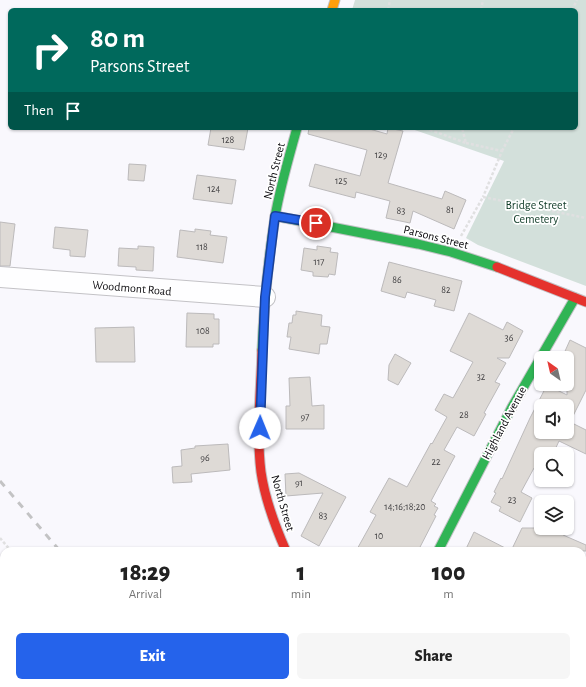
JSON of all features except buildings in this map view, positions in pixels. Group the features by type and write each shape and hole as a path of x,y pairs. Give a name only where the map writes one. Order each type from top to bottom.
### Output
{"street":[{"name":"North Street","path":"284,547 272,515 264,488 260,459 261,384 265,297 275,216 296,130"},
{"name":"Parsons Street","path":"275,216 418,244 451,252 509,271 586,302"},
{"name":"Woodmont Road","path":"0,277 265,297"},
{"name":"Highland Avenue","path":"440,547 512,407 575,298"}],"path":[{"path":"430,130 466,143 502,151"},
{"path":"463,130 466,143"},
{"path":"451,252 483,197 502,151 513,130"},
{"path":"483,197 586,218"},
{"path":"0,538 8,547"}],"green space":[{"name":"Bridge Street Cemetery","path":"355,0 586,0 586,286 478,245 466,238 504,161 415,130 578,130 578,8 353,8"}],"railway":[{"path":"0,481 57,547"}],"traffic: fast":[{"path":"262,350 270,250 275,217 282,183 296,130"},
{"path":"275,216 418,244 451,252 497,267"},
{"path":"440,547 512,407 575,298"}],"traffic: slow":[{"path":"333,8 335,0"}],"traffic: jam":[{"path":"497,267 586,302"},
{"path":"262,350 259,427 261,472 271,513 284,547"}],"route":[{"path":"260,428 265,297 275,216 316,223"}]}
